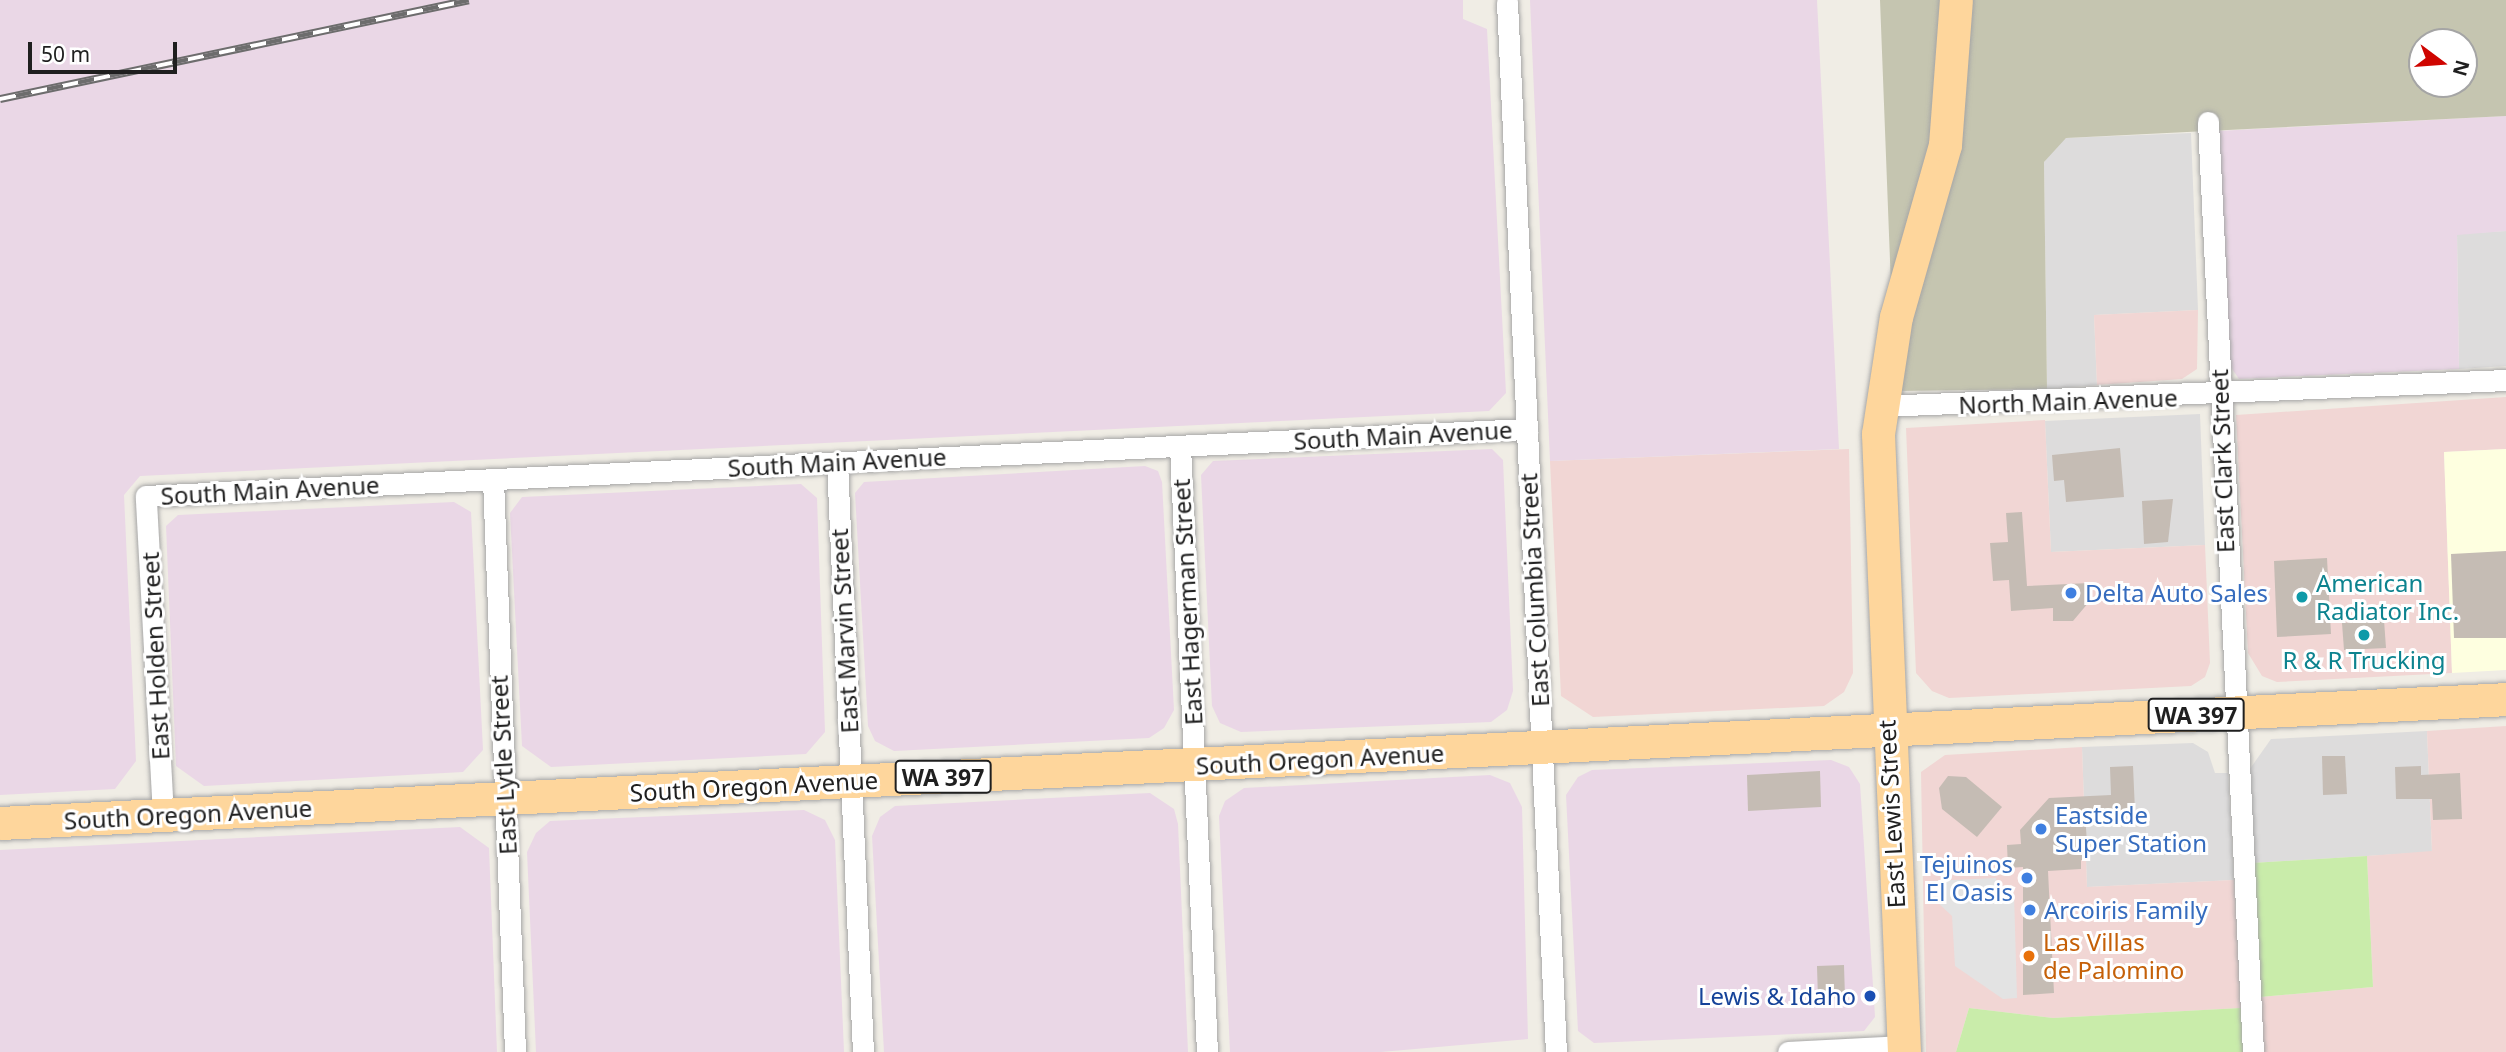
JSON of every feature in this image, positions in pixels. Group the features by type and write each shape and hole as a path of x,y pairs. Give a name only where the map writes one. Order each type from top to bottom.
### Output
{"main road":[{"name":"East Lewis Street","path":"1903,1049 1880,576 1881,406 1896,317 1945,145 1956,0"},
{"name":"WA 397","path":"1886,730 2506,699"},
{"name":"South Oregon Avenue","path":"0,823 504,797 1194,767 1542,746 1886,730"}],"street":[{"name":"East Columbia Street","path":"1507,2 1556,1052"},
{"name":"East Clark Street","path":"2208,122 2232,713 2253,1052"},
{"name":"North Main Avenue","path":"1881,406 2219,396 2506,380"},
{"name":"South Main Avenue","path":"146,496 1527,429"},
{"name":"East Hagerman Street","path":"1180,446 1207,1052"},
{"name":"East Marvin Street","path":"836,462 863,1052"},
{"name":"East Lytle Street","path":"493,479 515,1052"},
{"name":"East Holden Street","path":"146,496 163,815"},
{"path":"1788,1052 1903,1049"}],"shaded area":[{"path":"0,0 1463,0 1463,19 1487,29 1506,393 1489,411 140,476 124,495 136,761 115,789 0,795"},
{"path":"1530,0 1817,0 1839,449 1550,461"},
{"path":"1880,0 2506,0 2506,116 2066,138 2044,162 2047,389 1895,391"},
{"path":"2506,116 2506,231 2457,235 2459,369 2239,379 2228,363 2218,131"},
{"path":"2191,133 2198,310 2094,315 2097,385 2047,389 2044,162 2051,148 2066,138"},
{"path":"2506,231 2506,366 2459,369 2457,234"},
{"path":"2198,310 2197,369 2182,379 2097,385 2094,315"},
{"path":"2506,397 2506,449 2444,452 2452,673 2277,682 2262,676 2248,653 2236,415"},
{"path":"2200,414 2205,545 2051,552 2045,421"},
{"path":"2045,420 2051,552 2205,545 2210,663 2205,677 2191,686 1949,698 1932,691 1916,673 1906,428"},
{"path":"1492,449 1503,460 1513,691 1507,710 1491,722 1241,732 1220,723 1212,706 1201,475 1213,461"},
{"path":"1849,449 1853,673 1844,692 1824,706 1593,717 1561,696 1550,461"},
{"path":"2506,449 2506,670 2452,673 2444,452"},
{"path":"1145,466 1158,471 1162,482 1174,710 1164,728 1149,738 894,751 875,741 868,726 855,493 864,482"},
{"path":"801,484 817,498 825,732 806,754 551,767 522,746 510,513 522,497"},
{"path":"454,502 471,512 483,750 463,772 204,786 176,766 166,526 178,515"},
{"path":"2506,726 2506,1052 2264,1052 2260,997 2373,987 2367,856 2432,851 2427,731"},
{"path":"2427,731 2432,852 2252,863 2247,773 2271,739"},
{"path":"2193,743 2208,752 2215,773 2228,773 2234,880 2087,887 2082,747"},
{"path":"2082,747 2087,887 2234,880 2241,1008 2053,1018 1969,1008 1956,1052 1926,1052 1921,772 1945,755"},
{"path":"1831,760 1849,767 1860,784 1875,1017 1864,1031 1594,1043 1578,1031 1566,795 1578,777 1592,770"},
{"path":"1490,775 1510,783 1522,807 1528,1039 1381,1052 1230,1052 1219,816 1225,801 1244,788"},
{"path":"1150,793 1174,809 1178,824 1188,1052 884,1052 872,836 880,817 895,806"},
{"path":"804,810 825,820 835,840 844,1052 536,1052 527,852 536,833 550,821"},
{"path":"460,827 489,848 497,1052 0,1052 0,850"},
{"path":"1996,878 1997,894 2014,893 2017,998 2003,999 1955,966 1952,916 1935,900 1932,881"}],"green space":[{"path":"2367,856 2373,987 2260,997 2252,863"},
{"path":"1969,1008 2053,1018 2241,1008 2244,1052 1956,1052"}],"building":[{"path":"2120,448 2124,497 2066,502 2064,480 2054,481 2052,455"},
{"path":"2173,499 2168,542 2144,544 2142,501"},
{"path":"2022,512 2027,586 2089,583 2089,602 2073,621 2053,621 2053,608 2011,611 2009,580 1993,581 1990,543 2008,542 2006,513"},
{"path":"2506,551 2506,638 2454,638 2451,554"},
{"name":"American Radiator Inc.","path":"2327,558 2331,634 2277,637 2274,561"},
{"name":"R & R Trucking","path":"2384,620 2386,648 2344,650 2342,623"},
{"path":"2322,756 2345,756 2347,794 2323,795"},
{"path":"2133,766 2135,811 2085,812 2088,860 2081,860 2081,869 2048,871 2054,993 2023,995 2023,867 2008,868 2007,845 2021,844 2020,830 2049,798 2111,795 2110,767"},
{"path":"2421,766 2421,775 2460,773 2462,819 2433,820 2432,799 2396,799 2395,767"},
{"path":"1820,771 1821,807 1748,811 1747,775"},
{"path":"1948,776 1966,777 2002,807 1977,837 1942,809 1939,788"},
{"path":"1844,965 1845,998 1818,999 1817,966"}],"railway":[{"path":"0,99 469,0"}],"place":[{"name":"Delta Auto Sales","path":"2071,593"},
{"name":"American Radiator Inc.","path":"2302,597"},
{"name":"R & R Trucking","path":"2364,635"},
{"name":"Eastside Super Station","path":"2041,829"},
{"name":"Tejuinos El Oasis","path":"2027,878"},
{"name":"Arcoiris Family","path":"2030,910"},
{"name":"Las Villas de Palomino","path":"2029,956"},
{"name":"Lewis & Idaho","path":"1870,996"}]}
